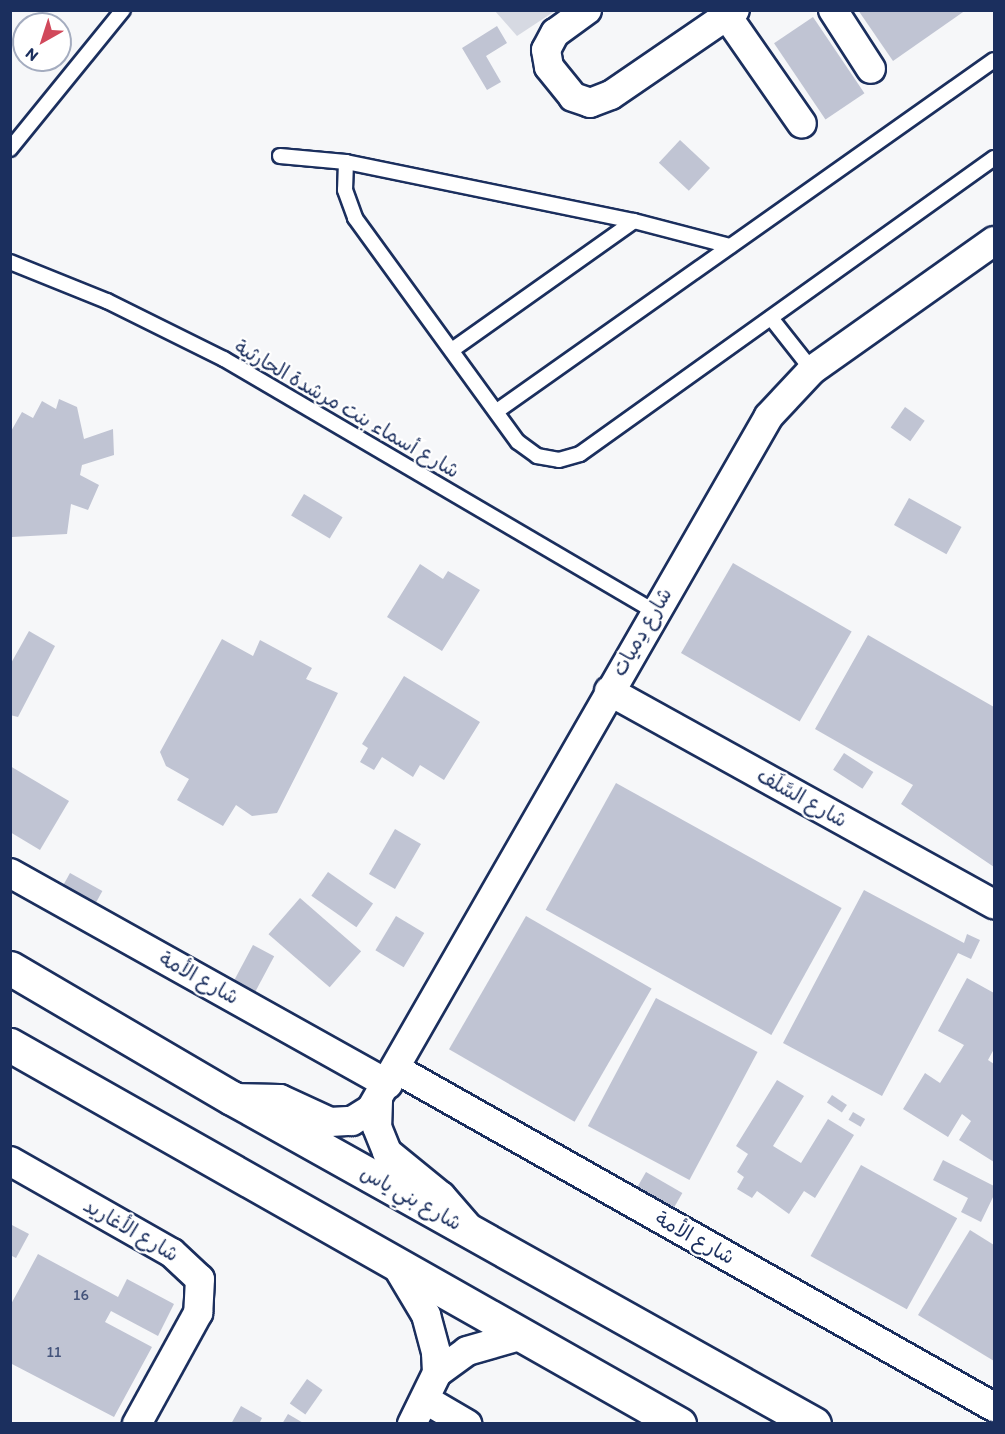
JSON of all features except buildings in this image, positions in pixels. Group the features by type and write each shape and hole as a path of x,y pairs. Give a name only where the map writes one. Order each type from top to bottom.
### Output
{"main road":[{"name":"شارع بني ياس","path":"10,968 232,1098 814,1424"},
{"path":"10,1045 679,1424"}],"street":[{"path":"587,10 555,33 546,50 549,67 573,97 590,103 611,95 731,13 802,124"},
{"path":"833,10 872,69"},
{"name":"شارع دِميات","path":"232,1098 280,1099 330,1122 341,1123 362,1116 387,1084 751,442 789,392 812,370 994,241"},
{"name":"شارع السَّلَف","path":"609,692 994,904"},
{"name":"شارع الأمة","path":"10,873 387,1084 994,1407"},
{"path":"387,1084 377,1127 387,1152 441,1196 471,1232"},
{"name":"شارع الأغاريد","path":"10,1161 172,1252 200,1279 198,1313 137,1424"},
{"path":"395,1263 426,1315 437,1373"},
{"path":"467,1424 419,1412 437,1373 468,1351 523,1335"}],"lane":[{"path":"10,149 123,10"},
{"path":"497,411 994,60"},
{"path":"280,156 346,162 634,222 730,246"},
{"path":"346,162 345,190 355,218 497,411 527,450 548,459 570,459 994,158"},
{"path":"452,350 634,222"},
{"name":"شارع أسماء بنت مرشدة الحارثية","path":"10,262 107,301 224,359 654,611"},
{"path":"771,318 812,370"}],"shaded area":[{"path":"495,11 555,11 517,36"}]}
